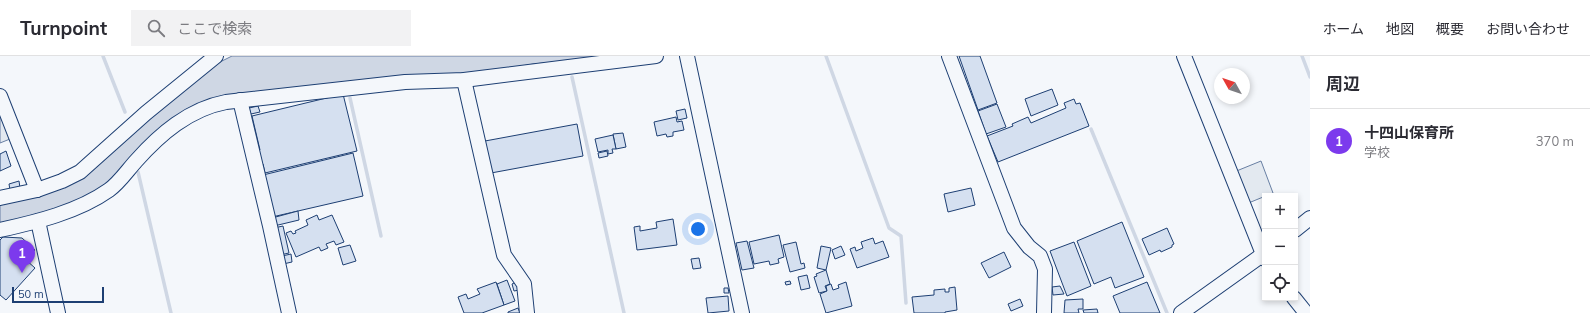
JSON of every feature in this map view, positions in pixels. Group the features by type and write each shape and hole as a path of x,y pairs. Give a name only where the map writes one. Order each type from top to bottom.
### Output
{"street":[{"path":"0,198 37,190 62,181 80,172 146,113 216,56"},
{"path":"0,230 38,221 67,211 109,190 147,148 170,128 192,113 209,105 240,100 405,82 464,80 656,56"},
{"path":"687,56 742,313"},
{"path":"949,56 1014,228 1029,247 1040,256 1045,269 1044,313"},
{"path":"1184,56 1262,251"},
{"path":"464,80 504,255 524,284 527,313"},
{"path":"0,96 37,190"},
{"path":"240,100 270,226 288,313"},
{"path":"1296,229 1310,218"},
{"path":"38,221 58,313"},
{"path":"1181,313 1262,257"},
{"path":"1296,301 1306,313"}],"shaded area":[{"path":"232,56 620,56 533,64 483,73 219,97 102,189 55,210 0,224 0,203 60,187 117,146 218,63"},
{"path":"0,113 10,139 0,143"},
{"path":"1261,161 1273,193 1262,193 1262,197 1246,204 1234,172"}],"building":[{"path":"959,56 980,56 997,103 978,110"},
{"path":"1052,89 1058,105 1031,116 1025,99"},
{"path":"343,94 357,151 265,173 257,150 260,150 252,116"},
{"path":"1074,99 1076,104 1080,103 1089,126 998,162 987,136 1013,126 1012,124 1028,117 1031,123 1066,108 1064,103"},
{"path":"997,104 1006,127 986,134 978,111"},
{"path":"258,106 260,112 251,114 249,108"},
{"path":"685,109 687,118 678,120 676,111"},
{"path":"676,117 677,122 682,121 684,130 673,132 673,136 667,137 666,134 657,136 654,122"},
{"path":"577,124 583,156 491,173 485,141"},
{"path":"623,133 626,147 616,149 613,134"},
{"path":"613,135 616,149 612,149 613,153 608,154 608,150 598,152 595,139"},
{"path":"6,151 11,166 0,171 0,154"},
{"path":"607,151 608,156 599,158 598,153"},
{"path":"353,153 363,196 272,217 263,175"},
{"path":"19,181 20,188 10,190 9,184"},
{"path":"971,188 975,205 948,212 944,194"},
{"path":"298,211 299,220 274,226 272,218"},
{"path":"317,215 319,220 332,215 344,242 336,245 334,241 326,244 328,248 321,251 319,247 296,257 286,233 291,231 293,234 296,233 295,231 308,225 306,220"},
{"path":"673,219 677,245 637,250 634,227 640,226 640,231 657,228 656,222"},
{"path":"1122,222 1144,277 1115,288 1111,277 1094,284 1077,241"},
{"path":"283,226 289,253 280,255 274,228"},
{"path":"1167,228 1174,244 1172,247 1149,255 1142,239"},
{"path":"779,235 784,257 778,259 779,263 770,265 769,261 754,264 749,242"},
{"path":"3,237 22,238 35,250 26,260 35,268 6,300 0,295 0,240"},
{"path":"873,238 875,244 883,241 889,257 857,268 850,249 855,247 856,251 863,248 861,242"},
{"path":"747,241 754,268 742,270 736,243"},
{"path":"796,242 801,264 804,263 805,268 790,272 783,245"},
{"path":"1074,242 1091,286 1067,296 1050,251"},
{"path":"350,245 356,261 343,265 338,248"},
{"path":"821,246 831,248 826,270 817,268"},
{"path":"841,246 845,255 835,259 832,250"},
{"path":"1004,252 1011,267 989,278 981,263"},
{"path":"291,254 292,262 283,264 282,256"},
{"path":"699,258 701,268 693,269 691,259"},
{"path":"826,270 830,284 825,286 827,291 819,293 814,277 817,276 816,274"},
{"path":"807,275 810,288 801,290 798,277"},
{"path":"507,280 515,301 504,305 497,284"},
{"path":"790,281 791,284 786,285 785,282"},
{"path":"496,282 504,305 482,313 464,313 458,297 466,294 468,299 480,294 477,289"},
{"path":"516,282 519,290 514,291 512,284"},
{"path":"846,282 852,306 826,313 820,294 827,291 826,286 831,284 833,290 839,288 838,285"},
{"path":"1147,282 1160,313 1120,313 1113,296"},
{"path":"1060,286 1064,294 1053,295 1052,287"},
{"path":"955,287 957,310 945,313 914,313 912,297 934,295 934,290 945,289 945,292 949,292 949,288"},
{"path":"724,288 728,288 729,293 724,293"},
{"path":"728,296 729,311 708,313 706,298"},
{"path":"1020,299 1023,306 1011,311 1008,304"},
{"path":"1083,299 1083,309 1078,309 1079,313 1064,313 1065,300"},
{"path":"518,308 520,313 508,313 508,312"},
{"path":"1097,309 1098,313 1084,313 1083,310"}],"waterway":[{"path":"103,56 125,112"},
{"path":"826,56 889,228 901,236 906,303"},
{"path":"1302,56 1310,77"},
{"path":"572,77 624,313"},
{"path":"350,98 381,236"},
{"path":"1091,129 1167,313"},
{"path":"138,172 171,313"}],"place":[{"name":"十四山保育所","path":"22,273"}]}
